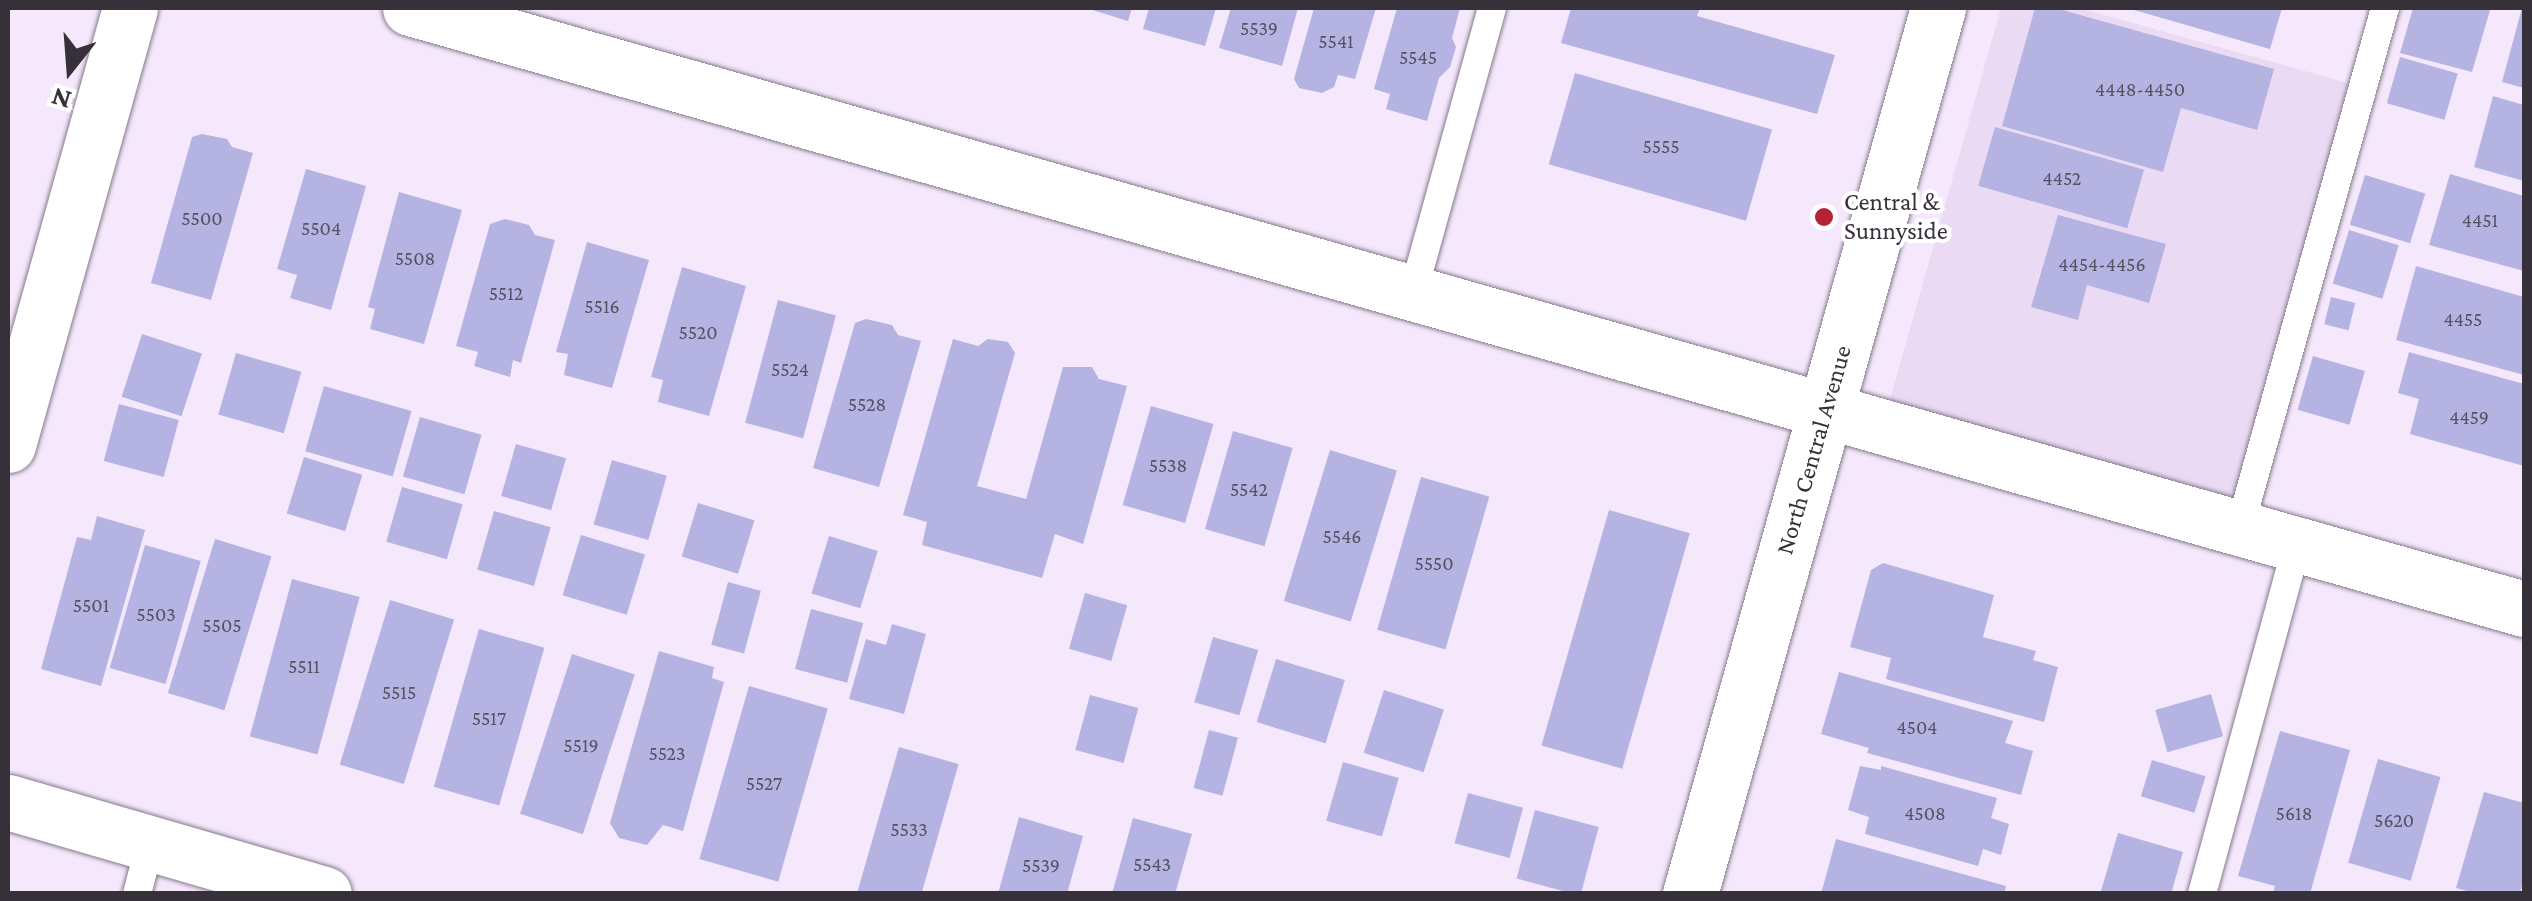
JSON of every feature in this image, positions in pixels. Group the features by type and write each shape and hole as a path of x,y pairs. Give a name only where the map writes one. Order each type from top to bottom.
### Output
{"street":[{"path":"8,445 130,8"},
{"path":"410,8 2524,609"},
{"name":"North Central Avenue","path":"1690,894 1938,8"},
{"path":"8,802 144,868 324,894"}],"lane":[{"path":"1413,292 1492,8"},
{"path":"2240,528 2385,8"},
{"path":"2202,894 2297,544"}],"shaded area":[{"path":"2001,8 2079,8 2362,87 2241,517 1885,417"}],"building":[{"path":"1086,8 1132,8 1128,21"},
{"path":"1149,8 1216,8 1205,46 1143,29"},
{"path":"1231,8 1298,8 1282,66 1219,48"},
{"path":"1314,8 1376,8 1355,79 1338,75 1334,87 1322,93 1299,88 1294,79"},
{"path":"1397,8 1460,8 1452,38 1456,47 1450,67 1439,78 1427,121 1386,109 1390,94 1374,89"},
{"path":"1571,8 1700,8 1697,16 1835,55 1817,114 1561,43"},
{"path":"2035,8 2055,8 2274,69 2257,130 2181,108 2163,172 2002,126"},
{"path":"2127,8 2282,8 2270,49"},
{"path":"2413,8 2490,10 2472,72 2400,53"},
{"path":"2524,8 2524,88 2502,82"},
{"path":"2400,57 2458,74 2444,120 2387,103"},
{"path":"1575,73 1772,130 1746,221 1549,164"},
{"path":"2493,96 2524,105 2524,181 2474,167"},
{"path":"1995,127 2144,170 2127,228 1978,186"},
{"path":"202,134 227,139 232,147 253,153 211,300 151,283 192,137"},
{"path":"306,169 366,186 331,310 290,298 297,275 277,269"},
{"path":"2450,174 2524,196 2524,271 2429,245"},
{"path":"2365,175 2425,193 2410,243 2350,225"},
{"path":"399,192 462,210 424,344 370,329 375,309 368,307"},
{"path":"2058,215 2166,244 2149,303 2087,285 2078,320 2031,307"},
{"path":"505,219 529,225 535,235 555,240 521,363 513,360 510,377 474,366 478,352 456,346 490,224"},
{"path":"2349,230 2399,245 2382,299 2333,284"},
{"path":"587,242 649,260 612,388 564,375 568,354 556,352"},
{"path":"2416,266 2524,297 2524,375 2396,340"},
{"path":"682,267 746,286 709,416 658,402 663,380 651,377"},
{"path":"2331,297 2355,303 2348,330 2324,324"},
{"path":"778,300 836,316 803,438 745,423"},
{"path":"866,319 892,325 898,335 921,341 879,487 813,468 855,323"},
{"path":"142,334 202,353 182,416 122,397"},
{"path":"953,339 978,346 988,339 1008,342 1015,353 977,486 1026,499 1063,367 1092,367 1099,379 1127,386 1083,544 1055,534 1042,578 922,545 927,522 903,515"},
{"path":"2409,352 2524,384 2524,466 2410,434 2419,399 2398,393"},
{"path":"236,353 301,372 284,433 218,415"},
{"path":"2313,356 2365,371 2349,425 2298,410"},
{"path":"324,386 411,411 393,476 305,451"},
{"path":"119,404 179,420 164,477 104,461"},
{"path":"1151,406 1213,424 1185,523 1123,505"},
{"path":"420,417 482,435 464,494 403,477"},
{"path":"1233,431 1293,448 1264,546 1205,529"},
{"path":"516,444 566,458 551,510 501,496"},
{"path":"1330,450 1397,470 1351,622 1284,601"},
{"path":"304,457 362,475 345,531 287,513"},
{"path":"612,460 667,476 648,540 594,524"},
{"path":"1421,477 1489,497 1445,649 1377,630"},
{"path":"402,487 463,504 447,559 386,542"},
{"path":"698,503 754,520 738,574 682,557"},
{"path":"1609,510 1690,533 1622,769 1541,746"},
{"path":"494,511 551,527 534,586 477,570"},
{"path":"97,516 145,530 101,686 41,669 77,537 91,540"},
{"path":"581,535 645,555 627,615 563,595"},
{"path":"829,536 878,551 860,608 811,593"},
{"path":"215,539 271,556 224,710 168,693"},
{"path":"145,545 201,561 165,684 110,668"},
{"path":"1883,563 1994,595 1983,637 2036,651 2033,660 2058,667 2044,722 1886,679 1891,658 1850,647 1871,570"},
{"path":"292,579 360,597 317,755 250,736"},
{"path":"728,582 761,591 744,654 711,645"},
{"path":"1085,593 1127,605 1111,661 1069,649"},
{"path":"390,600 454,620 404,784 340,764"},
{"path":"811,609 863,623 847,683 795,669"},
{"path":"892,624 926,634 904,714 849,699 866,639 886,645"},
{"path":"479,629 544,648 499,805 434,787"},
{"path":"1213,637 1258,650 1239,715 1194,702"},
{"path":"659,651 714,667 712,678 724,682 683,831 663,825 647,845 619,838 610,823"},
{"path":"572,654 635,674 583,834 520,814"},
{"path":"1276,659 1345,680 1326,743 1257,722"},
{"path":"1839,672 2013,721 2005,743 2033,751 2021,795 1867,753 1869,748 1821,734"},
{"path":"749,686 828,709 778,882 699,859"},
{"path":"1384,690 1444,709 1424,772 1364,753"},
{"path":"2211,694 2223,736 2167,752 2155,710"},
{"path":"1090,695 1138,708 1124,763 1075,750"},
{"path":"1209,730 1238,738 1222,796 1193,788"},
{"path":"2280,731 2350,750 2310,894 2273,894 2275,886 2238,876"},
{"path":"899,747 959,764 921,894 857,893"},
{"path":"2378,759 2440,777 2411,881 2348,863"},
{"path":"2152,760 2206,776 2194,813 2141,796"},
{"path":"1343,762 1399,778 1382,837 1326,821"},
{"path":"1860,766 1881,770 1881,766 1997,798 1991,818 2009,824 2001,855 1983,849 1978,866 1865,834 1869,817 1848,810"},
{"path":"2484,792 2524,803 2524,877 2520,894 2477,894 2456,888"},
{"path":"1468,793 1523,808 1510,858 1455,843"},
{"path":"1535,810 1599,827 1581,894 1517,879"},
{"path":"1019,817 1083,836 1067,894 998,894"},
{"path":"1133,818 1192,834 1175,894 1112,894"},
{"path":"2118,833 2183,852 2171,894 2101,891"},
{"path":"1836,839 2006,886 2004,894 1821,894"}],"place":[{"name":"Central & Sunnyside","path":"1824,217"}]}
